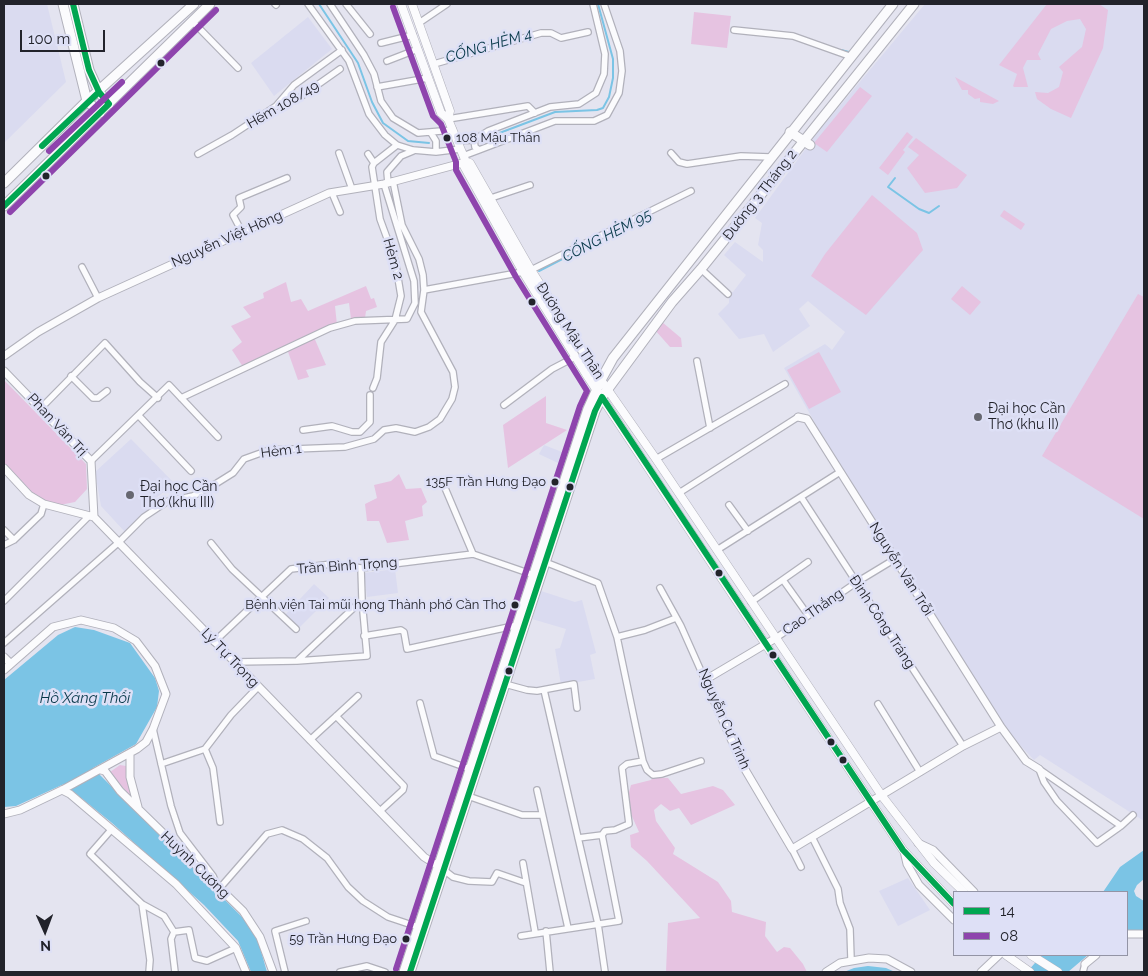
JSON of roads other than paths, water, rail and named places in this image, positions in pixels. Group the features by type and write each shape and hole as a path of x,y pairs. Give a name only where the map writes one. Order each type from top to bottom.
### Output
{"main road":[{"path":"63,4 87,102 100,114"},
{"path":"73,4 89,70 99,92 109,104"},
{"path":"4,183 87,102 194,4"},
{"path":"4,206 100,114 210,4"},
{"name":"Đường Mậu Thân","path":"401,4 441,113 448,119 463,154 491,198 527,271 680,493 882,796 934,863 963,891"},
{"name":"Đường Mậu Thân","path":"412,4 450,111 448,119"},
{"name":"Đường 3 Tháng 2","path":"600,393 601,380 614,358 770,157 852,58 893,4"},
{"name":"Đường 3 Tháng 2","path":"600,393 607,388 672,302 701,270 902,26 914,4"},
{"path":"790,132 807,142"},
{"name":"Đường Mậu Thân","path":"463,154 464,166 576,357 904,850 923,873 953,903"},
{"path":"404,972 418,927 468,796 600,393"},
{"path":"410,972 470,769 588,409 600,393"},
{"path":"684,522 694,516"},
{"path":"1007,956 1030,972"},
{"path":"1033,956 1058,972"}],"street":[{"path":"308,4 350,61 371,119 397,145 413,150 463,154 555,121 594,121 607,115 619,93 622,71 620,51 604,4"},
{"path":"330,4 364,55 381,101 393,118 410,130 431,133 453,130"},
{"path":"346,4 370,34"},
{"path":"419,23 447,4"},
{"path":"463,154 474,140 488,131 550,107 579,104 591,97 599,89 604,74 605,54 593,4"},
{"path":"193,22 238,68"},
{"path":"734,30 793,36 852,58"},
{"path":"434,64 541,33 551,33 561,38 588,32"},
{"path":"381,43 413,35"},
{"path":"387,61 418,49"},
{"path":"276,106 294,85 342,50"},
{"name":"Hẽm 108/49","path":"198,154 232,135 276,106 296,100 340,69"},
{"path":"377,87 428,78"},
{"path":"448,119 528,106 536,113"},
{"path":"431,133 436,141 436,152"},
{"path":"474,140 475,147 478,150"},
{"path":"374,163 397,145"},
{"path":"181,398 330,328 355,321 404,321 410,316 416,295 412,273 396,229 387,172 400,156 413,150"},
{"path":"339,153 352,189"},
{"path":"368,154 374,163 374,185"},
{"name":"Nguyễn Việt Hồng","path":"4,356 38,332 98,298 242,232 332,193 388,183 463,154"},
{"path":"671,154 680,162 687,164 741,156 770,157"},
{"path":"242,232 233,215 242,207 239,198 287,178"},
{"name":"Hẻm 1","path":"4,643 156,508 168,501 193,496 217,483 233,472 244,459 255,453 269,450 345,447 374,439 384,430 396,428 415,432 429,427 440,419 452,399 455,387 453,372 421,312 424,290 419,259 403,229 388,183"},
{"name":"Hẻm 2","path":"373,388 382,342 395,320 401,296 395,260 380,219 374,185"},
{"path":"491,198 530,185"},
{"path":"424,290 527,271 691,191"},
{"path":"332,193 340,212"},
{"path":"82,267 98,298"},
{"path":"701,270 728,294"},
{"path":"42,408 105,343 140,382 158,398"},
{"path":"504,405 552,369 576,357"},
{"path":"697,361 710,428"},
{"name":"Phan Văn Trị","path":"4,371 42,408 91,461 91,517"},
{"path":"71,376 93,398 98,398 107,392"},
{"path":"656,459 785,384"},
{"path":"91,461 158,398 169,385 218,437"},
{"path":"303,430 332,426 352,432 360,432 370,422 370,395"},
{"path":"139,416 192,471"},
{"path":"680,493 798,417"},
{"name":"Nguyễn Văn Trỗi","path":"798,417 807,419 1001,727 1026,761 1121,826"},
{"path":"4,468 29,495 44,504 91,517"},
{"path":"717,550 840,472"},
{"path":"445,488 473,554"},
{"name":"Đinh Công Tráng","path":"801,497 962,746"},
{"path":"4,545 14,540 41,514 44,504"},
{"path":"729,505 748,531"},
{"path":"4,600 91,517"},
{"name":"Lý Tự Trọng","path":"91,517 424,856 441,868"},
{"path":"4,530 14,540"},
{"path":"212,543 232,569 296,629"},
{"name":"Trần Bình Trọng","path":"214,642 291,569 332,564 361,568 473,554 534,575"},
{"name":"Cao Thắng","path":"705,680 776,638 857,582 895,559"},
{"path":"545,562 598,583 617,636 643,761 647,770 653,775 662,774 701,761"},
{"path":"752,602 808,562"},
{"path":"234,662 296,661 367,656 364,636 361,568"},
{"path":"784,580 808,615"},
{"name":"Nguyễn Cư Trinh","path":"660,588 676,618 744,766 801,867"},
{"path":"296,661 362,600"},
{"path":"617,636 676,618"},
{"path":"4,670 53,628 81,620 114,628 136,641 147,653 162,681 166,694 146,742 130,754 20,810 4,814"},
{"path":"364,636 401,630 404,632 407,649 518,625"},
{"path":"4,657 11,664"},
{"path":"505,684 527,690 544,690 574,684 577,708"},
{"path":"161,764 205,749 231,715 258,687"},
{"path":"544,690 598,924 605,972"},
{"path":"310,740 358,696"},
{"path":"420,703 434,756 470,769"},
{"path":"878,704 920,772"},
{"path":"336,716 404,786 403,790 380,811"},
{"path":"792,849 962,746 1001,727"},
{"path":"153,729 171,806 180,833 213,876 219,888 267,834 282,830 303,839 327,858 348,887 363,902 388,917 418,927"},
{"path":"205,749 213,768 220,822"},
{"path":"130,754 130,777 139,809"},
{"path":"578,838 602,835 605,832 628,824 622,768 627,764 643,761"},
{"name":"Nguyễn Văn Trỗi","path":"1039,769 1044,782 1057,801 1097,843 1133,816"},
{"name":"Huỳnh Cương","path":"100,770 105,771 139,809 219,888 254,926 273,972"},
{"name":"Huỳnh Cương","path":"64,789 176,884 236,948 246,972"},
{"path":"537,790 568,928"},
{"path":"468,796 522,815 542,815"},
{"path":"111,830 90,854 142,904 164,916 174,932"},
{"path":"521,936 535,932 619,921 602,835"},
{"path":"812,837 838,889 840,903 850,929 851,960"},
{"path":"918,843 933,850 973,891"},
{"path":"904,850 907,864 919,885 953,919"},
{"path":"523,863 535,932"},
{"path":"441,868 452,878 463,880 492,882 497,873 526,883"},
{"path":"142,904 150,960 149,972"},
{"path":"285,972 275,931 306,921"},
{"path":"174,932 189,930 195,958 207,961 236,948"},
{"path":"546,931 550,972"},
{"path":"174,932 171,939 175,972"},
{"path":"1128,934 1144,934"},
{"path":"982,972 995,956"},
{"path":"1083,972 1085,964 1095,956"},
{"path":"826,972 840,963 851,960 887,959 900,964 911,972"},
{"path":"340,972 367,966 385,972"}],"water":[{"name":"Hồ Xáng Thổi","path":"75,627 94,630 130,643 155,678 159,691 157,707 136,744 93,768 245,920 257,937 267,972 251,972 238,941 204,905 112,823 64,784 16,806 4,807 4,680 58,635"},
{"path":"1144,850 1144,879 1137,885 1134,891 1136,896 1144,901 1144,931 1128,932 1128,891 1104,891 1120,867"},
{"path":"1041,956 1087,956 1068,972 1027,972"},
{"path":"868,966 886,968 895,972 844,972"}],"waterway":[{"path":"319,4 358,63 372,102 383,123 408,141 429,143"},
{"path":"481,140 555,112 603,108 609,97 613,78 613,59 598,4"},
{"path":"841,50 849,52"},
{"path":"895,178 888,187 919,209 929,213 939,206"},
{"name":"CỐNG HẺM 95","path":"539,271 638,220"}],"place":[{"name":"108 Mậu Thân","path":"447,138"},
{"name":"Đại học Cần Thơ (khu II)","path":"978,417"},
{"name":"135F Trần Hưng Đạo","path":"555,482"},
{"name":"Đại học Cần Thơ (khu III)","path":"130,495"},
{"name":"Bệnh viện Tai mũi họng Thành phố Cần Thơ","path":"515,605"},
{"name":"59 Trần Hưng Đạo","path":"406,939"}],"water label":[{"name":"CỐNG HẺM 4","path":"489,46"}]}
